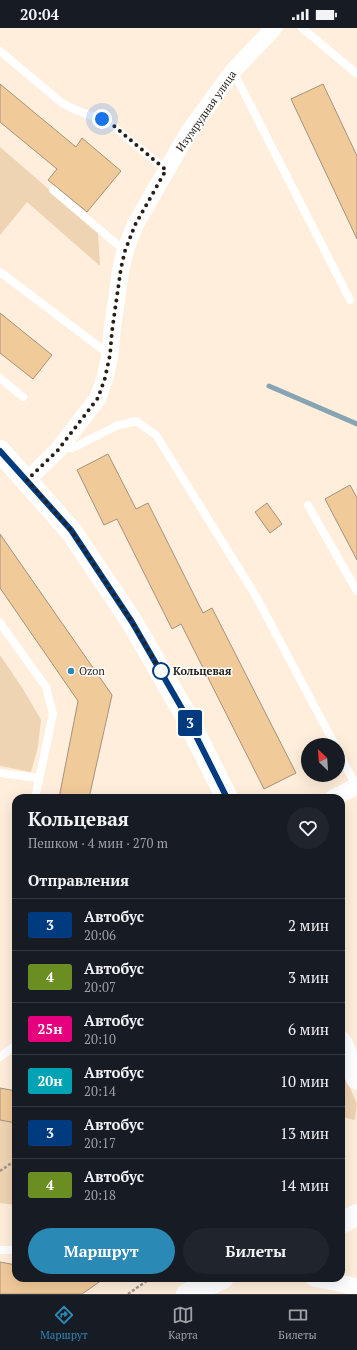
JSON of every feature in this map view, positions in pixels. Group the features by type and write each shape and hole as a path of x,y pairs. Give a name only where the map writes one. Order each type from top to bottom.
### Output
{"street":[{"name":"Изумрудная улица","path":"27,480 58,450 98,398 105,378 110,355 121,268 125,251 135,225 188,133 233,71 274,28"},
{"path":"0,451 71,530 132,622 184,712 222,792"},
{"path":"341,794 357,786"},
{"path":"345,1042 357,1043"},
{"path":"345,1051 357,1079"},
{"path":"345,1221 357,1215"},
{"path":"187,1294 214,1282"},
{"path":"333,1282 357,1287"}],"lane":[{"path":"302,28 357,74"},
{"path":"0,52 62,103 108,122 166,170"},
{"path":"233,71 350,300"},
{"path":"52,190 125,251"},
{"path":"0,272 110,355"},
{"path":"0,378 23,397"},
{"path":"58,450 72,448 116,426 136,421 156,435 257,598 330,738"},
{"path":"308,505 357,592"},
{"path":"0,622 46,687 53,714 36,794"},
{"path":"345,765 357,786"},
{"path":"0,773 39,778"},
{"path":"0,1057 12,1048"},
{"path":"0,1250 12,1250"}],"path":[{"path":"0,1171 12,1163"},
{"path":"128,1294 145,1282"}],"shaded area":[{"path":"0,147 98,232 100,266 27,202 0,235"},
{"path":"0,655 23,689 41,720 38,747 31,772 0,766"},
{"path":"345,1077 357,1104 355,1120 345,1118"},
{"path":"0,1120 12,1122 12,1204 0,1203"}],"building":[{"path":"0,84 76,147 82,138 121,171 87,212 48,180 57,169 0,122"},
{"path":"323,84 357,156 357,239 291,99"},
{"path":"0,313 52,355 33,379 0,353"},
{"path":"108,454 136,509 148,503 203,613 212,608 296,773 264,789 181,624 172,629 117,519 104,525 77,470"},
{"path":"350,485 357,498 357,560 325,499"},
{"path":"267,503 282,524 270,533 255,512"},
{"path":"0,534 112,695 90,794 60,794 78,701 0,588"},
{"path":"0,1088 12,1090 12,1122 0,1120"},
{"path":"0,1262 12,1264 12,1282 99,1282 82,1294 0,1294"}],"waterway":[{"path":"269,386 357,424"}],"bus line":[{"name":"3","path":"0,451 71,530 132,622 184,712 225,794"}],"place":[{"name":"Ozon","path":"71,671"},
{"name":"Кольцевая","path":"161,671"}],"route":[{"path":"102,119 114,126 166,170 135,225 125,251 121,268 110,355 105,378 98,398 58,450 27,480 71,530 132,622 161,671"}]}
